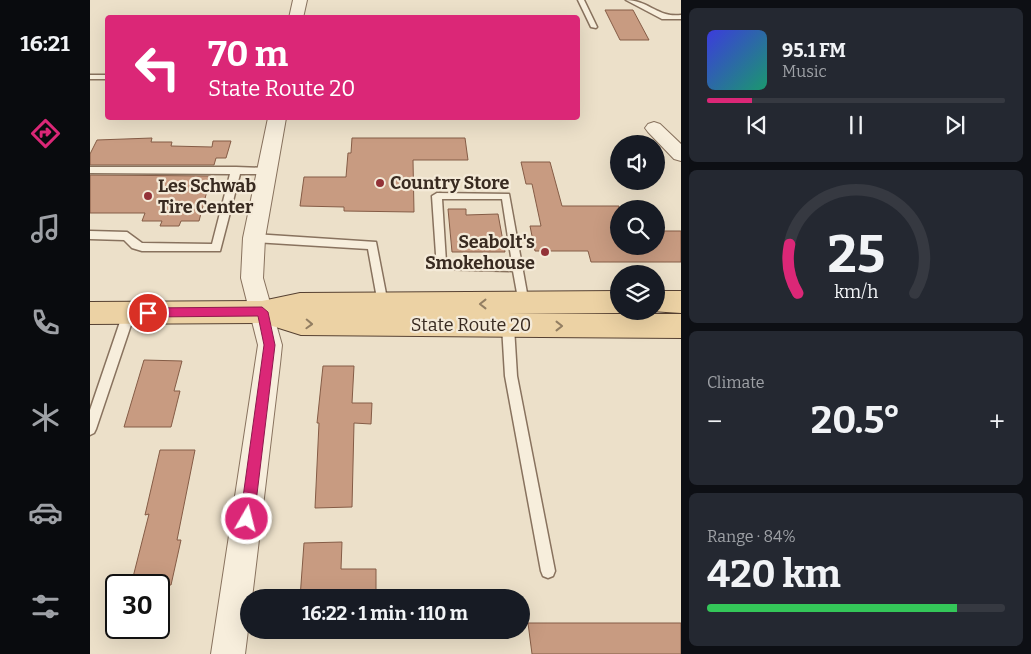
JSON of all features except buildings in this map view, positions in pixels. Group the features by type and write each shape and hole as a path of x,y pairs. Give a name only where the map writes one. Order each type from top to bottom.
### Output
{"main road":[{"name":"State Route 20","path":"90,313 262,312 300,304 610,302"},
{"path":"665,302 681,302"},
{"name":"State Route 20","path":"262,312 301,324 681,326"}],"street":[{"path":"297,15 300,0"},
{"path":"228,654 270,345 252,278 254,238 277,120"},
{"path":"654,128 681,155"}],"lane":[{"path":"582,0 594,27"},
{"path":"629,0 647,8 662,18 681,17"},
{"path":"90,77 105,77"},
{"path":"90,170 266,171"},
{"path":"90,235 127,236 142,248 216,248 236,170"},
{"path":"518,267 441,266 437,196 506,196 518,267 524,304"},
{"path":"254,238 372,245 383,304"},
{"path":"548,571 510,376 508,326 518,313 576,303"},
{"path":"90,429 129,313"}],"place":[{"name":"Country Store","path":"380,183"},
{"name":"Les Schwab Tire Center","path":"148,196"},
{"name":"Seabolt's Smokehouse","path":"545,252"}],"route":[{"path":"148,313 262,312 270,345 247,519"}]}
